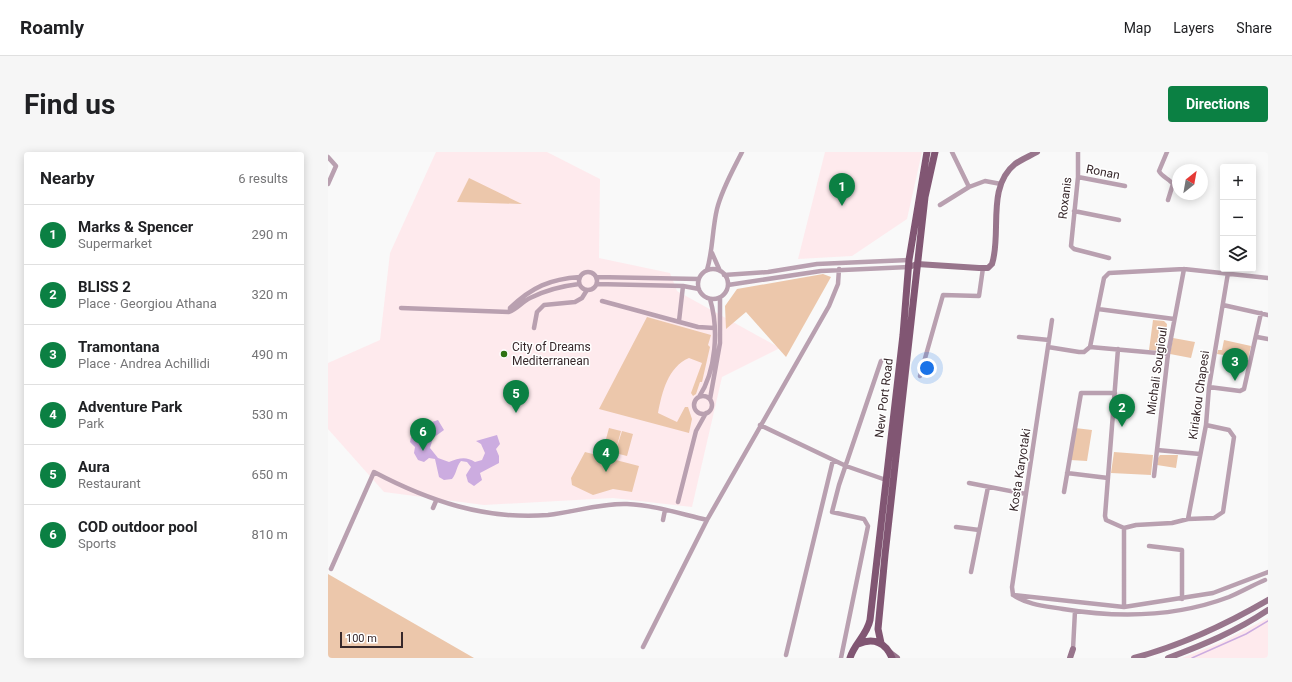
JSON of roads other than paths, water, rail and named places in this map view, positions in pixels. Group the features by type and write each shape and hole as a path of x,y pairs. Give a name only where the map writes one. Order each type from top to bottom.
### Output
{"main road":[{"name":"New Port Road","path":"850,658 869,627 909,263 927,152"},
{"name":"New Port Road","path":"881,643 878,629 885,555 925,197 934,152"},
{"path":"909,263 983,268 992,264 994,258 998,197 1001,184 1015,164 1037,152"},
{"path":"1134,658 1183,643 1224,626 1268,600"},
{"path":"1168,658 1213,641 1248,624 1268,610"},
{"path":"858,644 872,640 881,643 890,655 897,658"},
{"path":"1070,658 1073,649"},
{"path":"1073,649 1075,658"}],"street":[{"path":"712,253 720,271 724,274 728,285 726,292 720,298 710,299 704,296 699,289 699,279 707,270 712,253 717,210 722,193 742,152"},
{"path":"952,152 969,187"},
{"name":"Roxanis","path":"1078,152 1078,177 1071,246 1074,249 1109,258"},
{"path":"1167,152 1159,170 1161,174 1168,178 1173,184 1168,200"},
{"path":"328,157 336,166 328,184"},
{"name":"Ronan","path":"1078,177 1125,186"},
{"path":"940,205 969,187 985,181 1001,184"},
{"path":"1074,211 1119,220"},
{"path":"728,285 804,273 909,263"},
{"path":"724,274 768,272 817,264 909,263"},
{"path":"920,376 943,295 979,296 983,268"},
{"path":"643,647 707,520 829,306 838,284 839,269"},
{"path":"1048,348 1084,352 1090,347 1105,275 1184,269 1268,278"},
{"name":"Michali Sougioul","path":"1154,476 1168,354 1184,269"},
{"path":"707,270 720,271"},
{"path":"510,311 510,308 524,294 553,280 580,277 584,273 589,272 596,277 699,279"},
{"name":"Kiriakou Chapesi","path":"1188,519 1206,425 1209,387 1228,273"},
{"path":"580,277 580,284 582,288 592,290 597,284 596,277"},
{"path":"401,308 514,311 529,298 559,286 580,284"},
{"path":"597,284 683,286 699,289"},
{"path":"679,321 683,286"},
{"path":"534,328 537,312 544,305 575,302 582,298 587,290"},
{"path":"696,431 706,413 712,407 710,399 720,343 720,298"},
{"path":"678,502 696,431 697,411 695,404 704,390 711,364 714,343 714,328 710,299"},
{"path":"602,301 698,326 714,328"},
{"path":"1223,305 1268,315"},
{"path":"1098,309 1174,319"},
{"path":"1209,387 1240,391 1244,389 1257,337 1261,313"},
{"name":"Kosta Karyotaki","path":"1013,595 1012,587 1052,320"},
{"path":"1019,337 1049,340"},
{"path":"1257,337 1268,339"},
{"path":"1090,347 1168,354"},
{"path":"1118,349 1105,516 1106,520 1124,528 1136,525 1172,523 1188,519 1214,518 1223,512 1225,508 1234,437 1229,430 1206,425"},
{"path":"841,658 868,526 864,519 832,512 881,361"},
{"path":"1064,492 1081,393 1115,393"},
{"path":"699,397 704,396 710,399"},
{"path":"697,411 706,413"},
{"path":"760,426 846,466 886,480"},
{"path":"1157,450 1200,454"},
{"path":"786,655 833,460"},
{"path":"331,569 374,472 436,501 474,511 507,515 555,514 611,505 633,505 665,510 707,520"},
{"path":"1067,473 1108,478"},
{"path":"969,483 1026,494"},
{"path":"972,572 988,487"},
{"path":"433,508 436,501"},
{"path":"662,520 665,510"},
{"path":"956,527 980,530"},
{"path":"1124,528 1124,607"},
{"path":"1149,546 1182,550 1182,599"},
{"path":"1013,595 1124,607 1213,593 1268,572"},
{"path":"1013,595 1027,603 1075,611 1107,615 1148,614 1195,607 1216,601 1229,597 1265,580"},
{"path":"1213,593 1216,601"},
{"path":"1073,649 1075,611"}],"waterway":[{"path":"1192,658 1246,634 1268,621"}],"place":[{"name":"Marks & Spencer","path":"842,206"},
{"name":"City of Dreams Mediterranean","path":"504,354"},
{"name":"Tramontana","path":"1235,381"},
{"name":"Aura","path":"516,413"},
{"name":"BLISS 2","path":"1122,427"},
{"name":"COD outdoor pool","path":"423,451"},
{"name":"Adventure Park","path":"606,472"}]}
